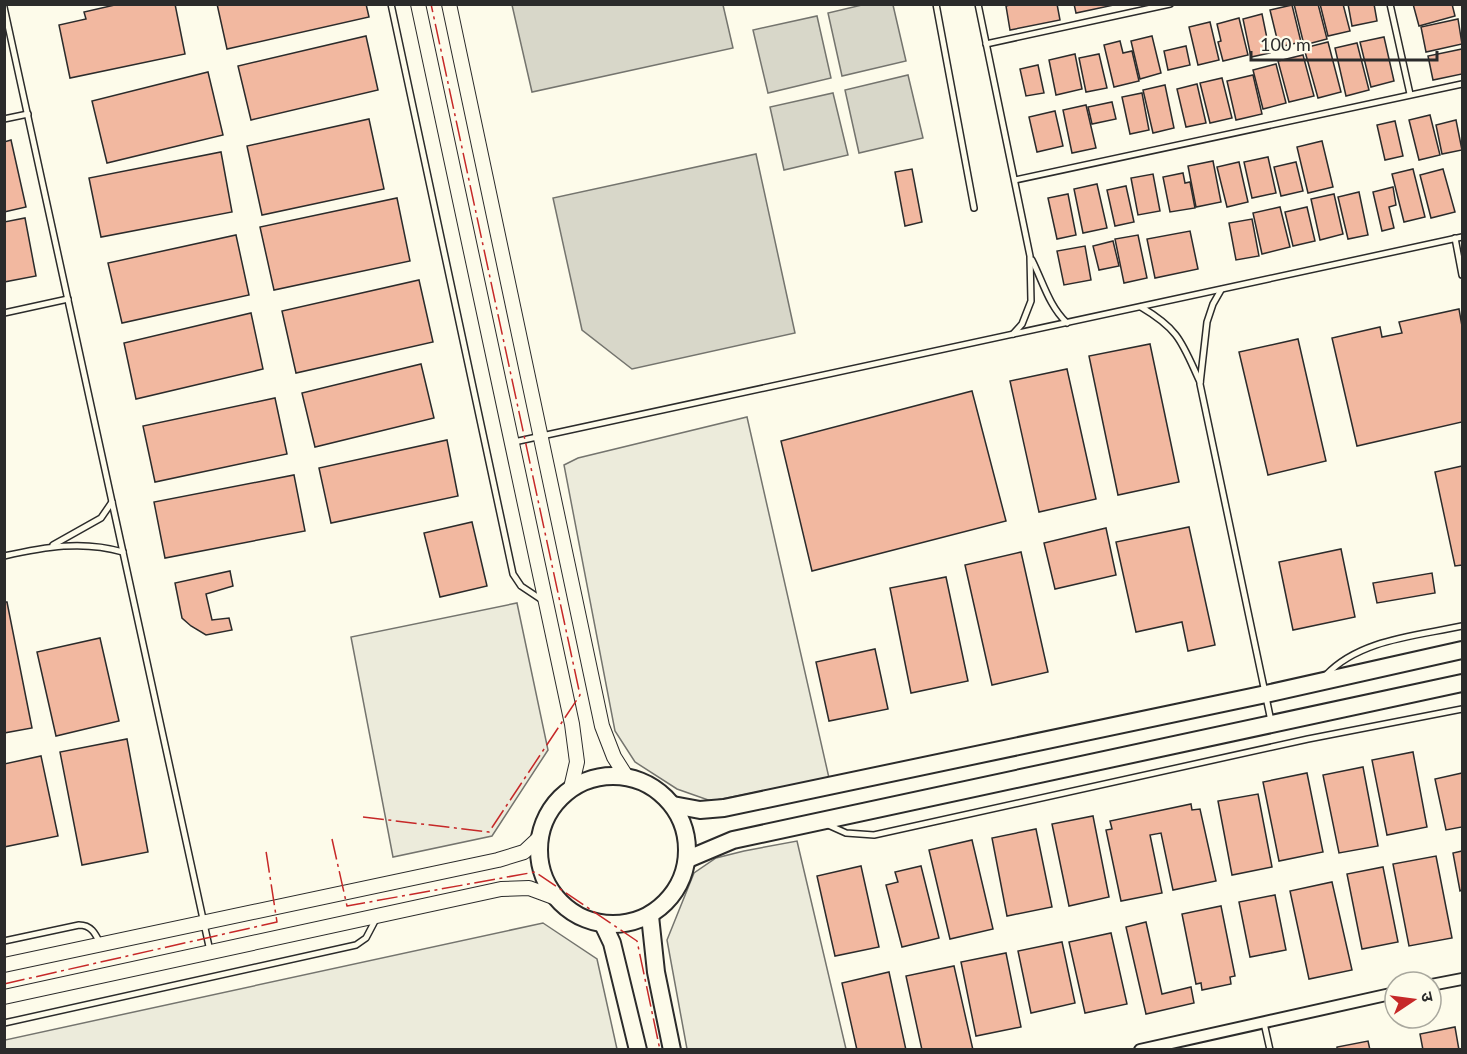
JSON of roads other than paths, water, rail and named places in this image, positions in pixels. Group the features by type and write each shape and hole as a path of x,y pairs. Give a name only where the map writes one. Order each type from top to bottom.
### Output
{"main road":[{"path":"673,805 700,810 724,808 1266,694 1462,650"},
{"path":"688,859 733,840 1462,683"},
{"path":"626,776 652,786 673,805 686,831 688,859 675,892 650,916 627,924 603,924 577,915 556,898 542,870 540,837 546,818 571,788 597,777 626,776"},
{"path":"650,916 656,972 672,1050"},
{"path":"603,924 612,943 638,1050"}],"street":[{"path":"418,4 572,724 577,762 571,788"},
{"path":"449,4 602,726 614,757 626,776"},
{"path":"4,965 498,860 524,852 540,837"},
{"path":"4,997 501,889 529,888 556,898"},
{"path":"1443,983 1462,979"},
{"path":"1140,1050 1383,996"}],"lane":[{"path":"391,4 513,574 521,586 546,603"},
{"path":"936,4 974,208"},
{"path":"978,4 1030,256 1031,301 1022,324 1013,334"},
{"path":"986,44 1137,8 1170,4"},
{"path":"1390,4 1410,94"},
{"path":"4,7 210,952"},
{"path":"1015,180 1462,84"},
{"path":"4,119 28,114"},
{"path":"512,443 1462,237"},
{"path":"1455,238 1462,275"},
{"path":"1030,256 1050,300 1058,314 1067,323"},
{"path":"1200,384 1207,322 1221,290"},
{"path":"4,313 68,299"},
{"path":"1140,307 1165,322 1180,338 1200,384 1272,724"},
{"path":"52,546 101,518 112,502"},
{"path":"4,556 52,546 102,545 123,552"},
{"path":"1319,682 1338,662 1364,649 1462,626"},
{"path":"820,822 846,833 874,835 1308,739 1462,709"},
{"path":"4,1023 356,945 366,938 377,916"},
{"path":"4,941 86,925 92,929 101,944"},
{"path":"1264,1023 1270,1050"}]}
